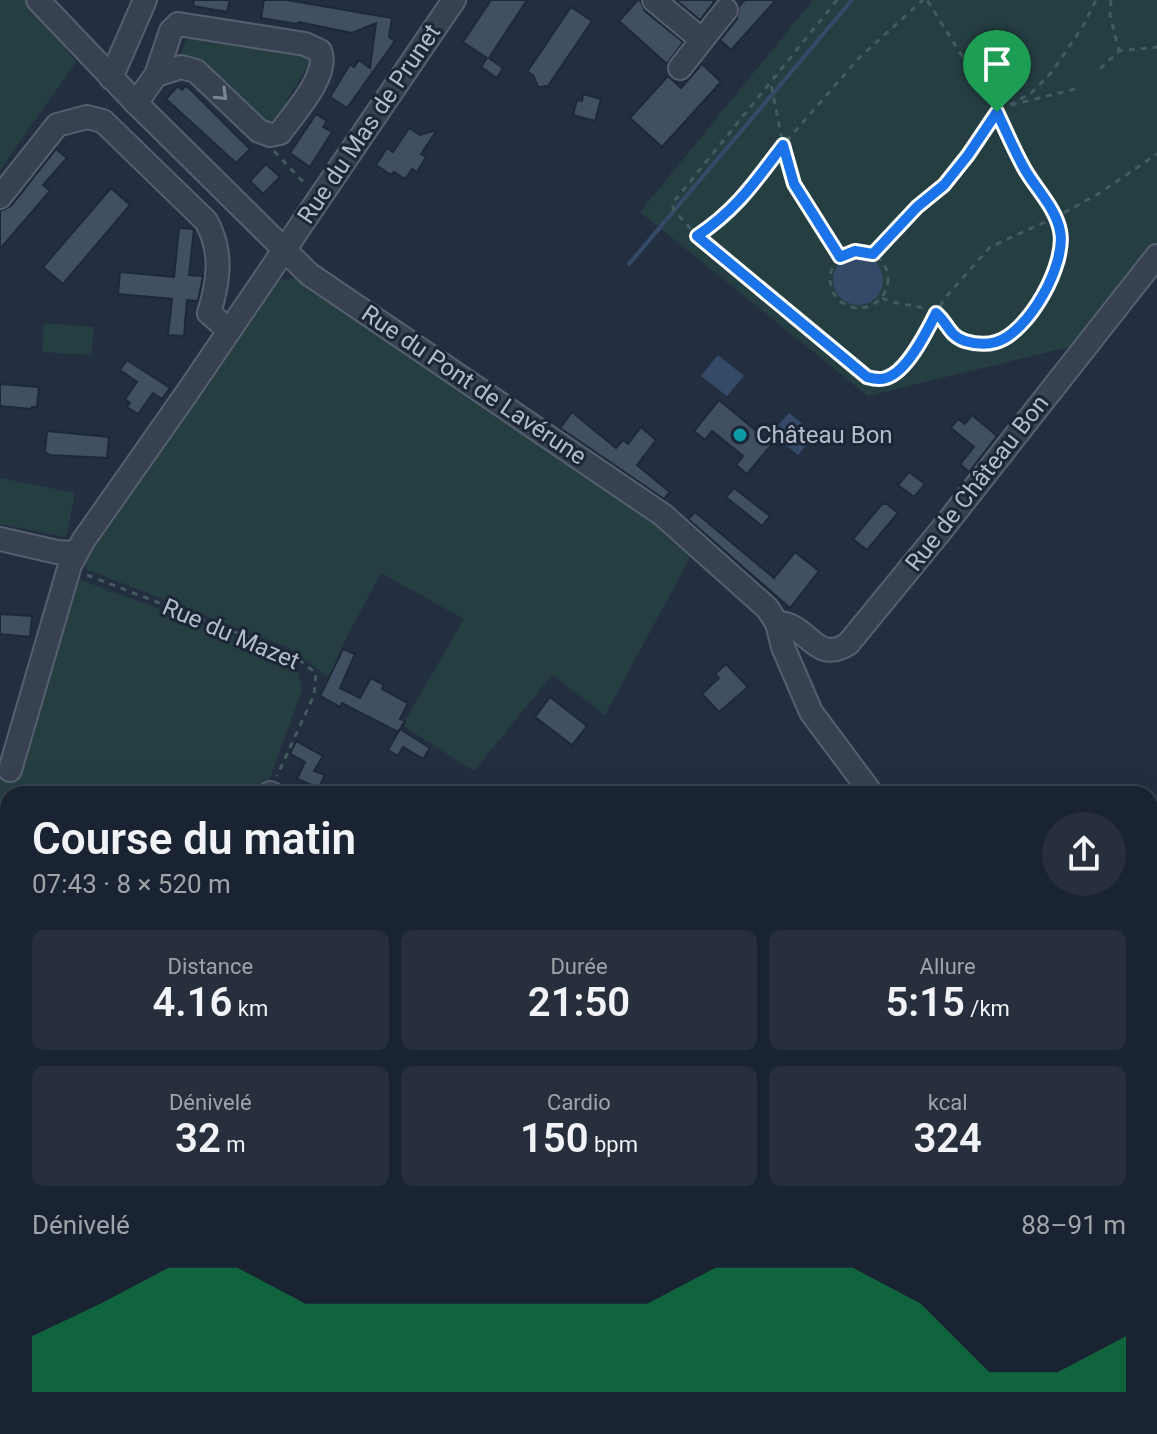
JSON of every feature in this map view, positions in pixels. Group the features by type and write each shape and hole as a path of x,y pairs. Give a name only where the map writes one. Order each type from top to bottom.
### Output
{"street":[{"name":"Rue du Pont de Lavérune","path":"38,0 111,78 309,274 663,515 767,608 777,623 783,647 811,712 866,786"},
{"path":"111,78 145,0"},
{"name":"Rue du Mas de Prunet","path":"285,249 454,0"},
{"path":"654,0 702,40"},
{"path":"680,68 726,10"},
{"path":"136,103 156,75 172,28 178,24 305,44 320,51 324,60 319,77 280,133 270,135 259,131 196,71 181,67 156,75"},
{"path":"0,197 57,125 87,117 103,121 206,221 215,238 218,268 209,313 229,330"},
{"path":"10,770 73,559 285,249"},
{"name":"Rue de Château Bon","path":"777,623 786,623 825,651 837,650 848,644 1157,256"},
{"path":"0,539 57,552 73,559"}],"path":[{"path":"837,0 672,204 697,236 867,377 879,380 890,378 906,362 924,337 944,299 990,247 1098,194 1157,154"},
{"path":"697,236 723,219 746,194 783,145 859,58 925,0 997,112 1024,167 1056,217 1061,234 1053,273 1026,320 1011,335 989,344 962,340 947,331 943,319 936,313 897,305 882,298"},
{"path":"873,254 917,207 944,185 997,112 1031,93 1052,72 1096,0"},
{"path":"1111,0 1110,15 1119,51"},
{"path":"1100,69 1119,51 1157,47"},
{"path":"770,82 794,184 840,257"},
{"path":"1007,106 1075,89"},
{"path":"270,135 275,152 320,197"},
{"path":"855,251 873,254 883,263 887,275 882,298 861,308 842,303 831,287 832,267 840,257 855,251"},
{"name":"Rue du Mazet","path":"73,559 82,574 258,641 299,660 316,673 314,695 274,786"}],"green space":[{"path":"0,0 26,0 76,62 0,170"},
{"path":"813,0 1157,0 1157,246 1077,345 868,396 640,212"},
{"path":"180,34 306,51 314,57 310,79 305,70 287,100 291,108 281,122 266,126 172,56 180,58 187,37"},
{"path":"297,278 593,475 692,554 605,715 552,675 474,771 405,727 405,721 464,619 381,573 341,648 330,678 289,648 88,570 80,556 277,280"},
{"path":"44,323 94,327 91,355 42,352"},
{"path":"0,478 75,493 66,537 0,524"},
{"path":"72,577 285,654 298,673 302,690 267,786 0,786 0,763 15,768"}],"water":[{"path":"858,255 875,263 883,280 875,297 858,305 841,297 833,280 841,263"},
{"path":"718,355 744,376 727,396 701,376"},
{"path":"789,413 815,434 798,455 771,433"}],"building":[{"path":"194,0 230,0 227,12 193,6"},
{"path":"264,0 287,0 392,18 389,37 395,41 347,108 330,97 350,64 354,67 359,60 370,68 376,23 352,33 261,18"},
{"path":"491,0 527,0 489,58 503,68 497,78 481,67 487,58 463,42"},
{"path":"638,0 645,11 683,42 667,64 619,21"},
{"path":"676,0 712,0 714,2 700,20"},
{"path":"745,0 776,0 731,50 720,40 737,19 739,6"},
{"path":"571,7 592,21 548,86 538,87 533,75 527,72"},
{"path":"702,64 721,82 662,147 630,118 668,76 681,88"},
{"path":"178,86 182,90 185,86 190,89 250,149 236,163 166,99"},
{"path":"583,94 601,99 595,121 573,115 577,100 582,101"},
{"path":"316,114 327,121 323,127 332,132 310,167 290,153"},
{"path":"409,128 420,135 437,130 421,154 426,157 417,172 412,169 405,179 394,172 391,175 376,165 387,148 393,152"},
{"path":"56,149 67,158 43,185 50,191 0,249 0,211 11,206"},
{"path":"266,164 280,177 263,194 250,181"},
{"path":"111,188 130,205 63,284 43,267"},
{"path":"179,228 194,229 189,275 203,276 198,301 187,300 184,336 168,335 172,299 118,294 120,272 174,277"},
{"path":"127,360 170,388 162,399 153,393 138,414 127,407 130,403 125,399 137,382 120,370"},
{"path":"0,384 39,387 37,407 0,406"},
{"name":"Château Bon","path":"719,400 772,444 747,474 736,465 743,456 712,431 705,440 694,431"},
{"path":"572,412 616,448 623,440 628,444 641,427 656,440 637,465 670,492 664,499 560,428"},
{"path":"972,415 997,436 969,472 960,464 974,447 951,428 958,419 965,424"},
{"path":"47,431 109,437 107,458 50,455 45,452"},
{"path":"909,472 925,484 914,497 898,485"},
{"path":"734,488 770,516 762,526 726,497"},
{"path":"882,504 887,504 898,513 867,550 853,539"},
{"path":"695,512 774,578 795,552 819,571 790,608 688,519"},
{"path":"0,614 32,616 30,637 0,634"},
{"path":"343,649 355,654 340,688 360,698 371,678 384,685 382,689 408,703 400,719 405,721 398,732 342,703 340,707 320,696"},
{"path":"726,664 748,687 719,712 702,694 719,678 715,674"},
{"path":"550,697 587,726 572,745 535,717"},
{"path":"400,729 430,748 423,759 403,747 398,756 388,750"},
{"path":"296,741 323,756 314,771 325,775 320,786 297,779 305,762 290,754"}],"waterway":[{"path":"629,264 852,0"}],"place":[{"name":"Château Bon","path":"740,435"}],"route":[{"path":"997,112 1024,167 1056,217 1061,234 1060,251 1046,289 1026,320 1011,335 998,342 975,344 962,340 947,331 943,319 936,313 924,337 890,378 879,380 867,377 697,236 723,219 783,145 794,184 840,257 855,251 873,254 917,207 944,185 997,112"}]}
